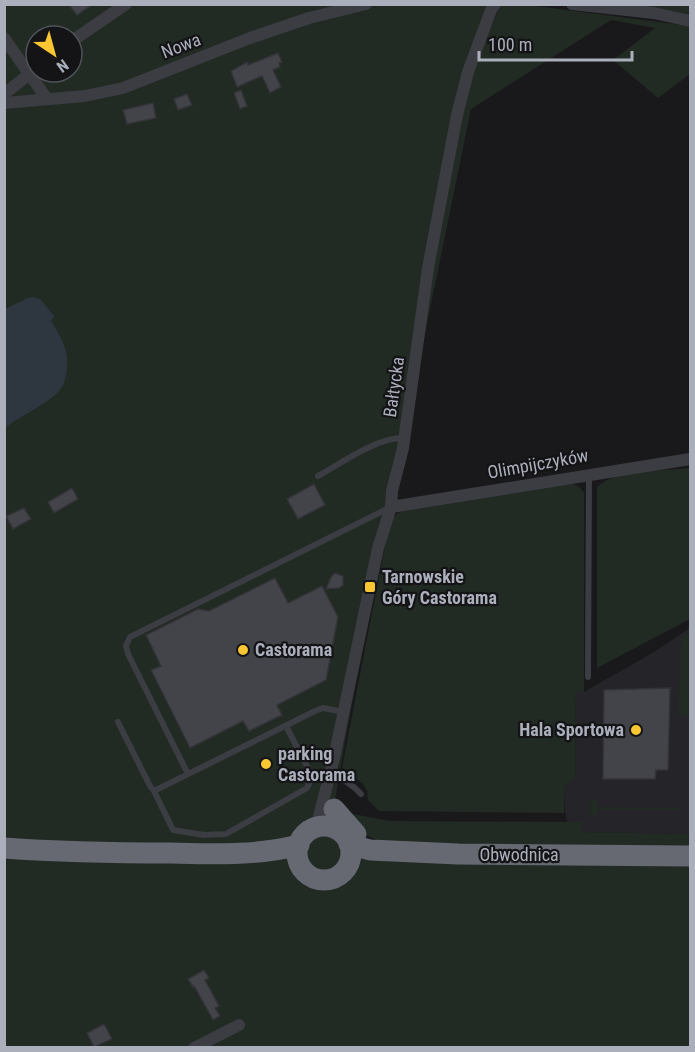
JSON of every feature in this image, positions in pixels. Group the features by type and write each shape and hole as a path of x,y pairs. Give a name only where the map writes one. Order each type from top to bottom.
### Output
{"highway":[{"path":"328,822 344,836 349,854 339,876 323,880 309,875 299,853 306,834 328,822 392,850"},
{"path":"4,848 62,852 235,854 281,849 299,853"},
{"name":"Obwodnica","path":"349,854 370,850 392,850 458,854 690,856"},
{"path":"4,859 282,859 299,853"},
{"name":"Obwodnica","path":"349,854 421,860 690,862"}],"street":[{"path":"84,33 126,4"},
{"name":"Nowa","path":"4,104 85,96 123,88 250,38 309,18 366,4"},
{"name":"Bałtycka","path":"328,822 330,775 378,548 391,507 392,491 405,438 428,268 457,115 468,72 495,4"},
{"path":"572,4 632,8 690,21"},
{"path":"4,38 24,61"},
{"path":"4,94 24,78"},
{"path":"40,84 47,99"},
{"name":"Olimpijczyków","path":"391,507 690,459"},
{"name":"Bałtycka","path":"328,822 330,775"},
{"path":"194,1047 239,1025"}],"lane":[{"path":"318,476 382,441 405,438"},
{"path":"588,677 589,474"},
{"path":"188,774 128,654 126,646 130,638 391,507"},
{"path":"154,791 322,708 345,712"},
{"path":"118,722 173,830 204,835 226,834 307,788 311,779 310,772 286,726"},
{"path":"330,775 345,780 361,794"}],"shaded area":[{"path":"5,5 492,5 485,41 500,5 528,5 690,26 690,74 658,98 613,60 655,28 611,20 471,109 366,622 329,834 340,842 344,855 665,855 379,841 361,833 343,812 389,821 582,822 583,832 690,834 690,1047 5,1048"},
{"path":"610,5 690,5 690,16"},
{"path":"34,297 41,300 54,316 51,321 61,338 67,356 67,369 58,393 5,428 5,309"},
{"path":"690,468 690,619 597,668 597,487 616,476 628,473"},
{"path":"568,481 580,487 584,493 584,692 576,692 575,775 565,786 564,813 379,811 368,800 367,791 362,783 342,768 390,520 401,511"},
{"path":"690,628 690,834 582,832 582,822 567,822 565,811 565,786 575,775 576,692 584,692 654,652"},
{"path":"690,633 690,715 678,715 681,638"},
{"path":"598,799 599,807 680,808 681,810 599,810 598,817 590,812 591,802"}],"building":[{"path":"68,4 93,4 77,15"},
{"path":"278,53 282,62 279,63 280,67 273,70 281,87 270,93 262,76 237,87 231,71 247,62 248,65"},
{"path":"241,90 247,106 240,109 234,93"},
{"path":"187,94 192,105 178,110 174,99"},
{"path":"153,103 156,118 127,124 123,110"},
{"path":"314,484 325,505 298,519 287,499"},
{"path":"72,488 78,499 54,513 48,502"},
{"path":"24,508 31,519 13,529 6,516"},
{"path":"335,573 343,576 343,585 339,588 326,589 331,577"},
{"name":"Castorama","path":"275,578 288,603 322,586 338,617 326,680 277,705 282,715 249,731 243,721 190,748 151,670 161,666 146,635 198,609 209,611"},
{"name":"Hala Sportowa","path":"670,688 668,770 656,770 655,779 603,779 604,690"},
{"path":"204,970 209,978 205,980 219,1006 215,1008 220,1016 213,1020 188,979"},
{"path":"104,1024 112,1039 94,1047 87,1033"}],"place":[{"name":"Tarnowskie Góry Castorama","path":"370,587"},
{"name":"Castorama","path":"243,650"},
{"name":"Hala Sportowa","path":"636,730"},
{"name":"parking Castorama","path":"266,764"}]}
